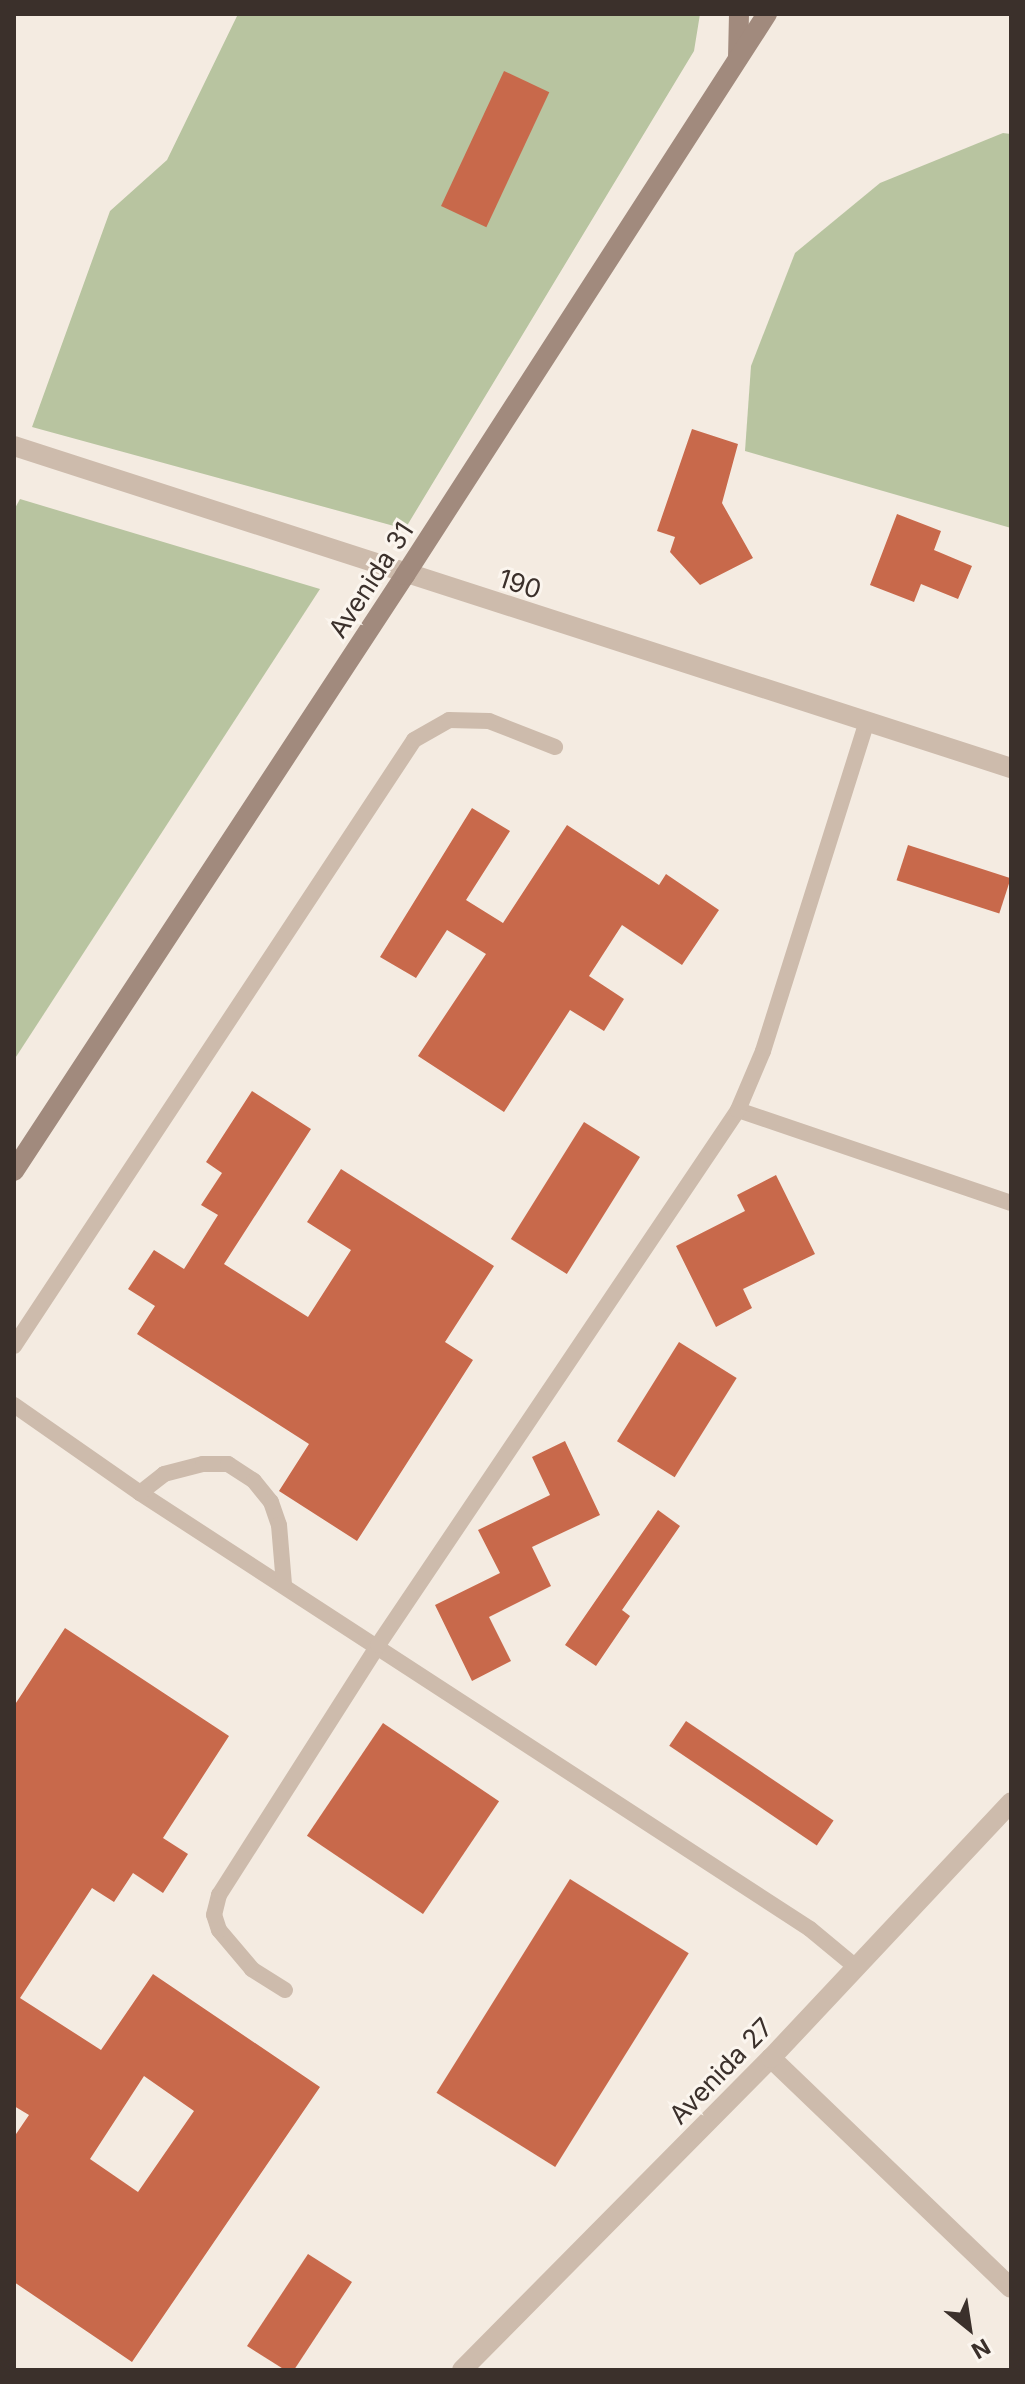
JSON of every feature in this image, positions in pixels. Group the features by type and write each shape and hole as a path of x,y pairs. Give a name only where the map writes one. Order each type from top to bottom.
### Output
{"main road":[{"path":"738,59 739,14"},
{"name":"Avenida 31","path":"14,1171 405,575 767,14"}],"street":[{"name":"190","path":"14,446 405,575 1011,768"},
{"name":"Avenida 27","path":"462,2370 771,2058 1011,1802"},
{"path":"771,2058 1011,2288"}],"lane":[{"path":"14,1346 414,740 449,720 489,721 555,747"},
{"path":"285,1990 252,1969 219,1930 214,1915 219,1895 378,1645 738,1110 763,1051 867,722"},
{"path":"738,1110 1011,1203"},
{"path":"14,1405 140,1493 378,1645 810,1929 857,1968"},
{"path":"140,1493 164,1474 203,1464 228,1464 254,1481 271,1502 279,1525 284,1584"}],"green space":[{"path":"238,14 700,14 694,51 405,529 32,427 110,211 167,160"},
{"path":"1003,133 1011,134 1011,528 745,451 751,366 795,253 880,183"},
{"path":"20,499 320,589 14,1060 14,510"}],"building":[{"path":"504,71 549,92 486,227 441,206"},
{"path":"692,429 738,444 722,503 753,558 700,585 670,552 675,537 657,531"},
{"path":"897,514 941,531 934,550 972,566 958,599 921,584 914,602 870,585"},
{"path":"472,808 510,831 466,900 503,923 567,825 659,885 666,874 719,910 682,965 622,925 589,976 624,999 604,1031 570,1010 504,1112 418,1056 486,954 447,930 416,978 380,957"},
{"path":"908,845 1011,878 999,914 897,880"},
{"path":"252,1091 311,1129 224,1264 308,1317 351,1250 307,1222 341,1169 494,1266 445,1342 473,1360 357,1541 279,1491 309,1444 137,1334 155,1306 128,1289 154,1250 184,1269 218,1215 201,1205 222,1173 206,1162"},
{"path":"584,1122 640,1157 567,1274 511,1239"},
{"path":"776,1175 815,1254 743,1289 752,1308 716,1327 676,1246 745,1211 737,1195"},
{"path":"679,1342 737,1378 675,1477 617,1441"},
{"path":"565,1441 600,1515 532,1547 551,1586 489,1617 511,1661 472,1681 435,1605 500,1573 478,1530 550,1495 532,1457"},
{"path":"658,1510 680,1526 622,1610 630,1616 596,1666 565,1645"},
{"path":"65,1628 229,1736 163,1838 188,1854 163,1893 133,1873 114,1902 92,1888 20,1998 101,2050 153,1974 320,2087 132,2362 14,2282 14,2137 29,2115 14,2106 14,1706","holes":["144,2076 194,2111 138,2192 90,2159"]},
{"path":"686,1721 834,1821 817,1845 669,1746"},
{"path":"383,1723 499,1801 423,1914 307,1836"},
{"path":"570,1879 689,1953 555,2167 436,2093"},
{"path":"308,2254 352,2282 294,2370 285,2370 247,2346"}]}
